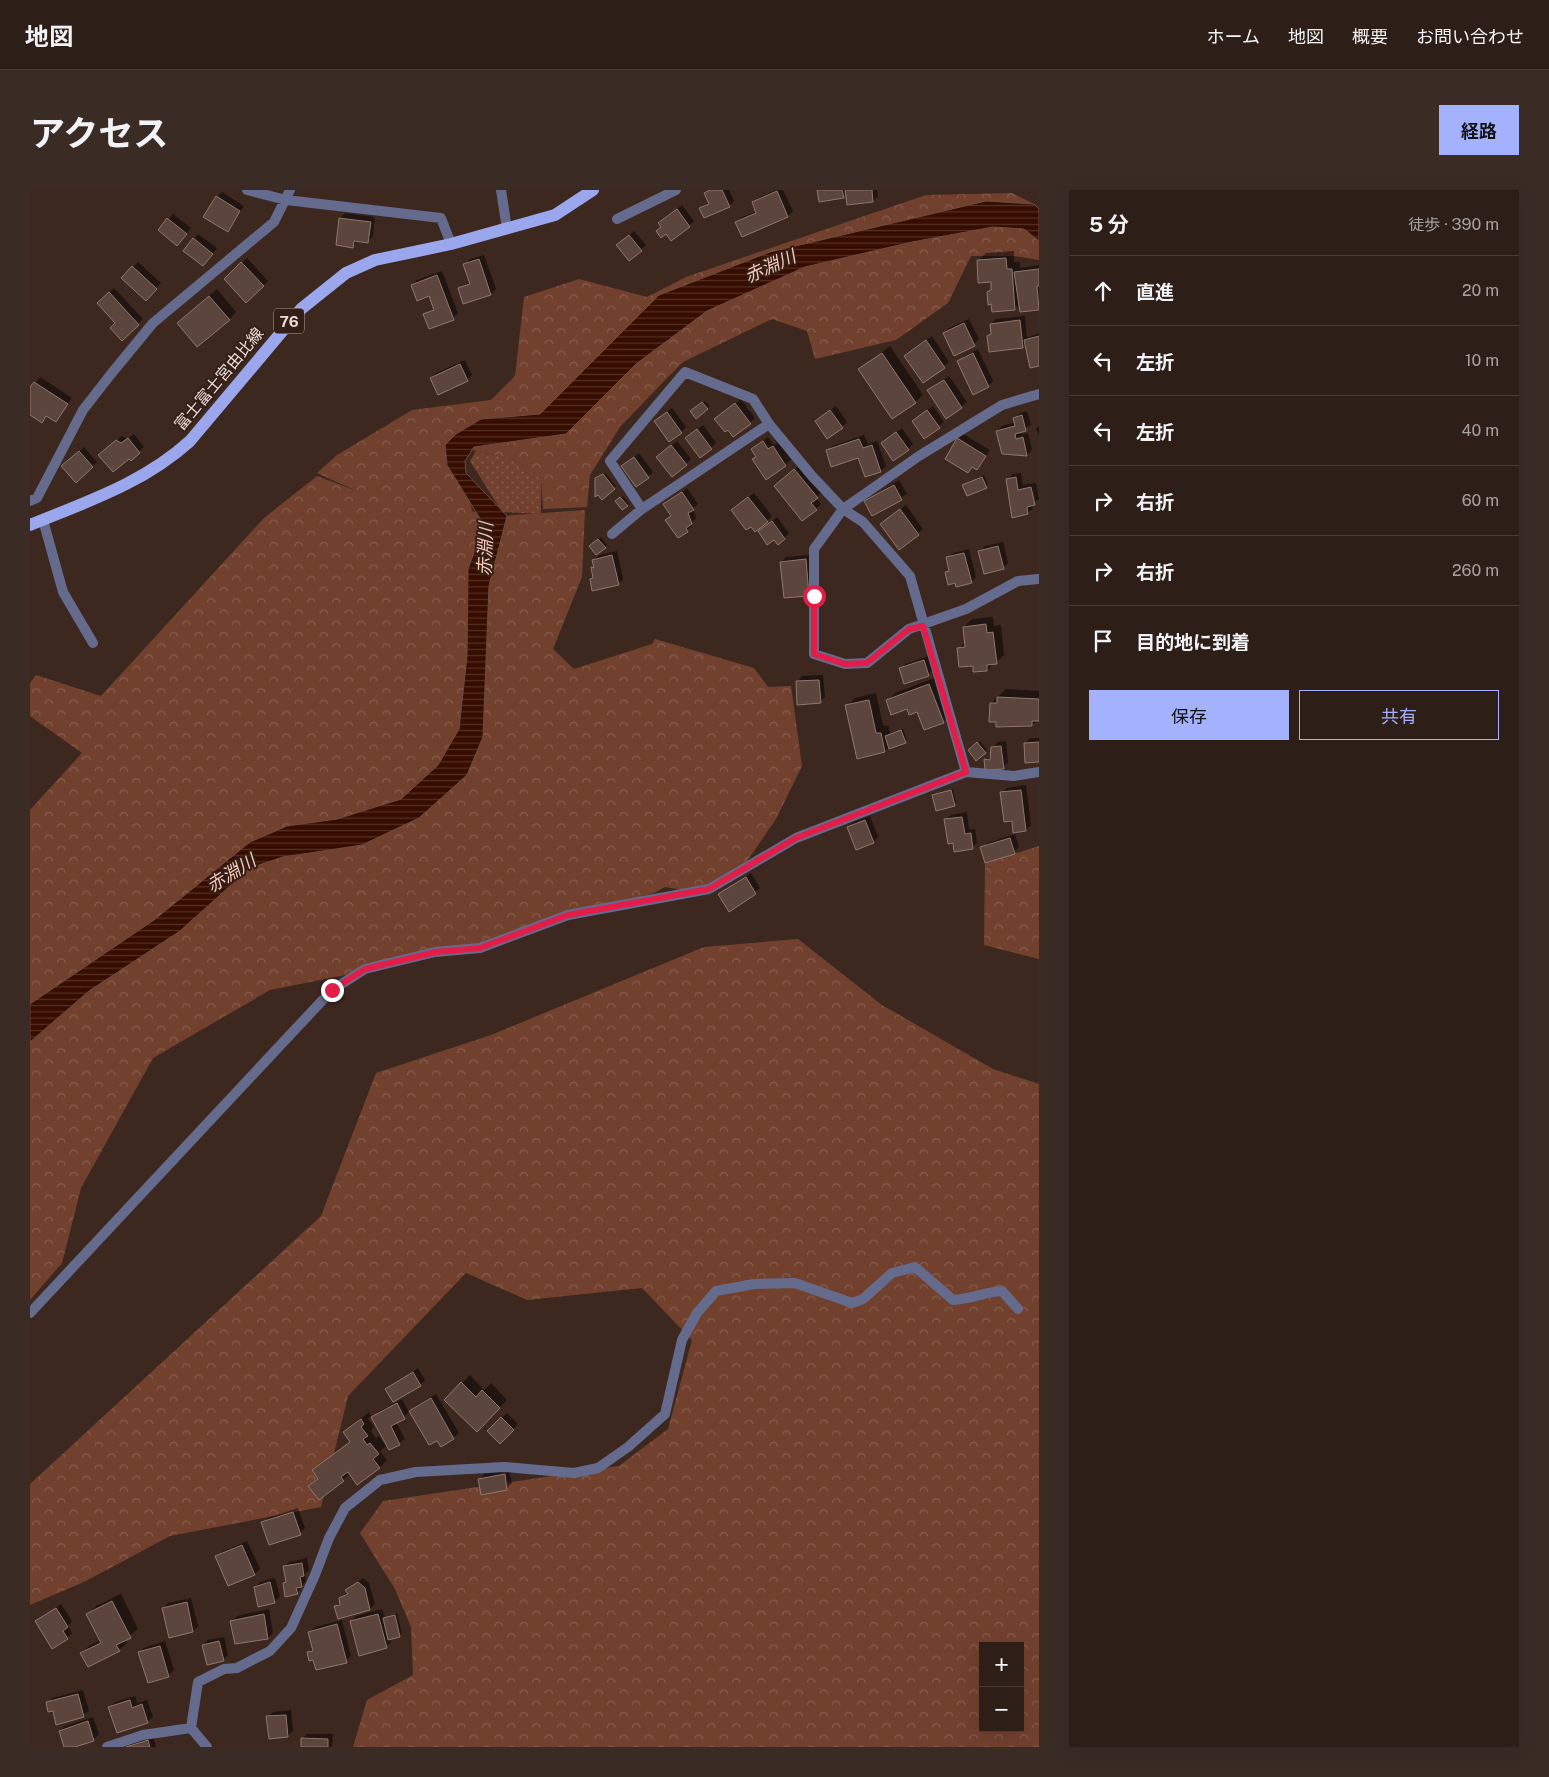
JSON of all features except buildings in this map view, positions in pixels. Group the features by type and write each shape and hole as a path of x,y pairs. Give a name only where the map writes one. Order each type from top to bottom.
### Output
{"main road":[{"name":"富士富士宮由比線","path":"30,525 130,483 174,455 190,441 301,309 346,273 375,260 451,244 555,215 593,190"}],"street":[{"path":"247,190 441,218 451,244"},
{"path":"501,190 506,230"},
{"path":"617,220 676,190"},
{"path":"30,501 37,498 83,410 154,322 274,222 288,195"},
{"path":"642,509 610,461 685,372 753,399 768,424 844,509 863,522 910,576 966,772"},
{"path":"1039,394 1002,405 919,456 844,509 814,549 814,654 845,664 867,663 909,629 923,626 966,609 1018,581 1039,579"},
{"path":"612,534 642,509 768,424"},
{"path":"43,520 64,592 93,643"},
{"path":"30,1313 332,990 365,969 436,952 480,948 568,915 709,889 796,838 966,772 1014,776 1039,772"},
{"path":"207,1747 191,1728 198,1682 224,1669 237,1668 270,1651 291,1628 329,1538 345,1508 380,1480 416,1472 504,1467 574,1473 598,1468 628,1447 665,1414 682,1340 697,1312 716,1291 754,1284 795,1283 852,1303 863,1299 892,1273 915,1267 953,1300 970,1300 990,1292 1002,1291 1018,1310"},
{"path":"107,1747 143,1735 191,1728"}],"green space":[{"path":"1012,193 1036,205 1039,210 1039,260 1015,256 971,256 948,303 896,340 815,359 807,331 772,319 683,362 620,427 590,475 587,507 543,509 541,479 515,460 460,447 472,511 489,517 585,510 582,577 553,649 574,669 652,644 655,639 754,668 768,687 791,686 802,766 776,819 747,861 695,892 665,887 654,893 480,948 270,990 153,1058 81,1188 62,1263 30,1300 30,810 82,753 30,716 30,683 36,675 101,696 264,518 317,476 357,491 317,473 337,455 412,410 491,400 515,376 524,297 579,279 647,297 686,277 926,195"},
{"path":"476,451 515,460 541,479 541,514 502,512 470,461"},
{"path":"1039,846 1039,959 984,945 985,863"},
{"path":"798,939 882,1005 993,1069 1039,1084 1039,1747 353,1747 367,1700 413,1675 411,1627 395,1589 360,1533 383,1501 619,1466 668,1429 692,1340 642,1288 527,1300 466,1273 348,1396 321,1507 170,1536 84,1582 30,1605 30,1484 321,1216 376,1073 491,1035 704,947"}],"water":[{"name":"赤淵川","path":"986,201 1034,204 1039,209 1039,241 1024,229 993,227 912,242 805,267 707,311 636,364 566,434 474,447 465,461 466,473 507,516 489,586 483,737 467,775 419,818 362,845 283,857 250,868 180,931 89,991 30,1042 30,1004 154,920 250,842 287,826 337,819 401,799 438,765 459,729 467,656 468,569 484,525 447,465 445,445 456,434 481,419 540,414 659,295 770,252"}],"route":[{"path":"332,990 365,969 436,952 480,948 568,915 636,904 709,889 796,838 966,772 923,626 909,629 867,663 845,664 814,654 814,596"}]}
